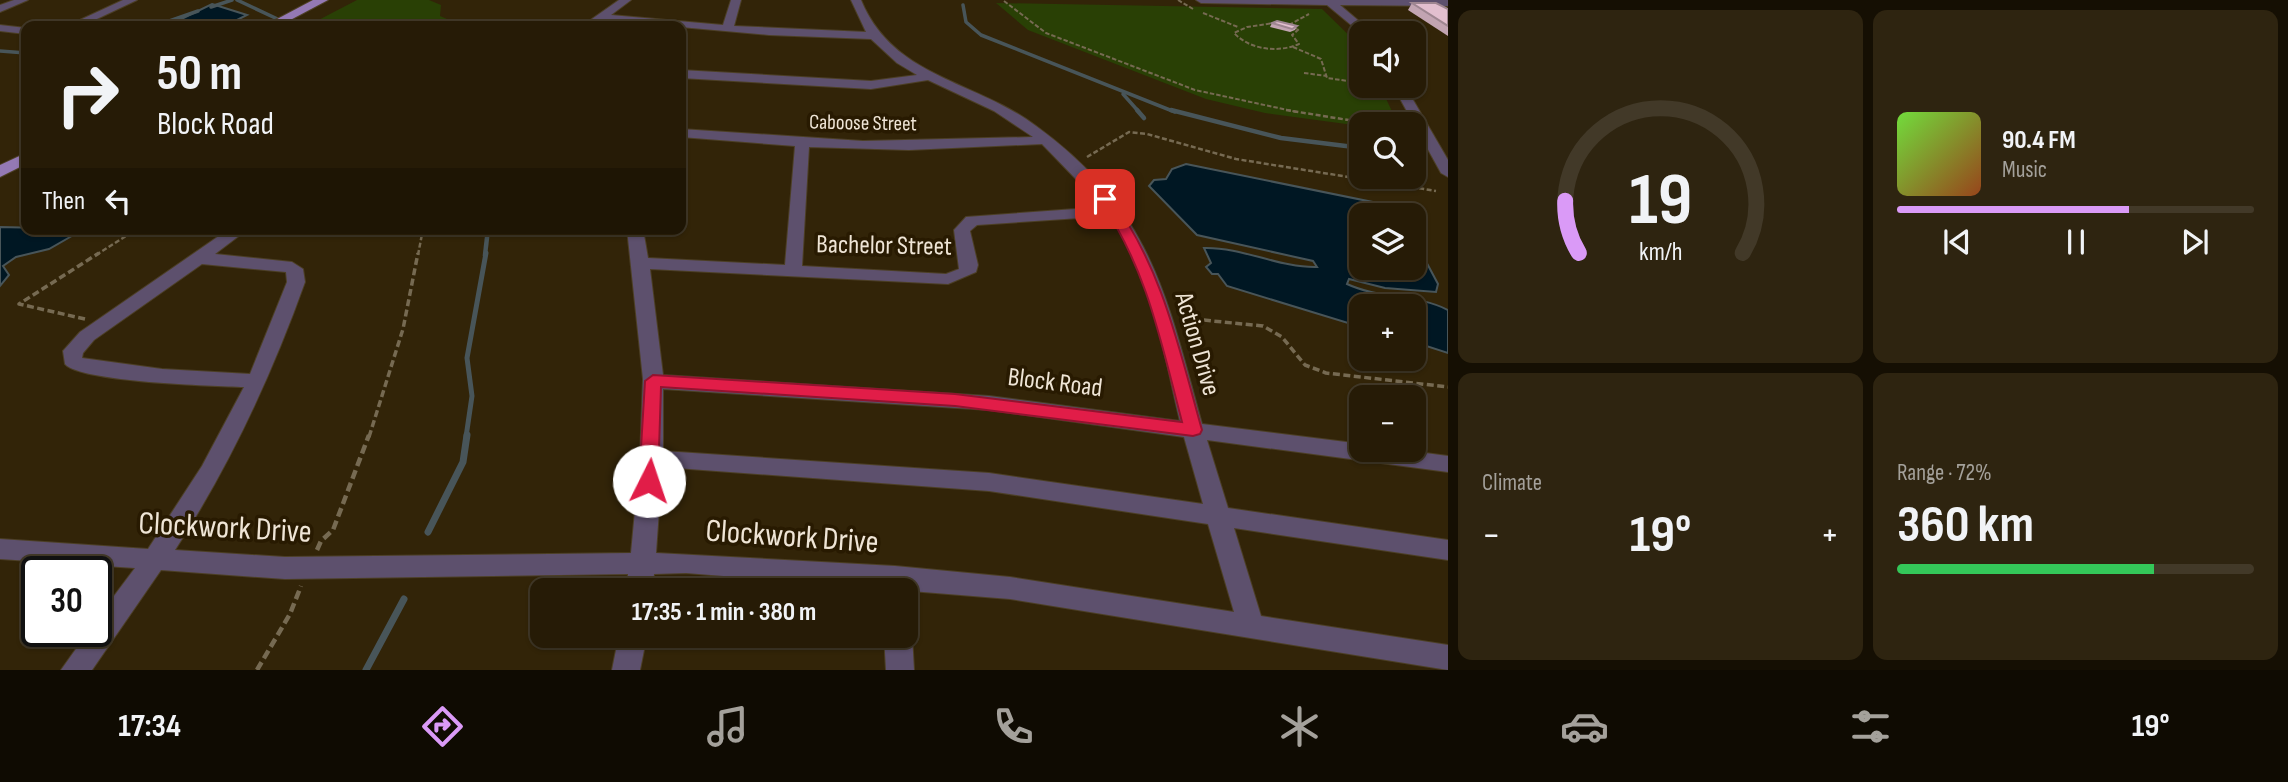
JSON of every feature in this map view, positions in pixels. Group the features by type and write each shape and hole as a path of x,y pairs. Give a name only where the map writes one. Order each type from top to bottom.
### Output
{"main road":[{"path":"280,21 321,0"},
{"path":"0,172 21,161"}],"street":[{"path":"0,9 23,0"},
{"path":"84,21 132,0"},
{"path":"595,21 626,0"},
{"path":"727,29 737,0"},
{"name":"Action Drive","path":"856,0 862,24 871,36 897,57 1001,109 1045,140 1115,212 1152,282 1251,626"},
{"path":"1201,0 1445,3"},
{"path":"1329,1 1353,21"},
{"path":"600,18 635,21"},
{"path":"686,25 871,36"},
{"path":"0,28 21,30"},
{"path":"686,74 871,85 933,76"},
{"path":"1406,98 1448,173"},
{"name":"Caboose Street","path":"686,133 802,143 963,145 1045,140"},
{"path":"793,271 802,143"},
{"name":"Bachelor Street","path":"640,263 948,279 967,272 969,265 962,230 972,220 1115,212"},
{"path":"231,235 78,344 72,359 77,365 112,372 258,381"},
{"path":"636,235 653,381 651,458 641,578"},
{"path":"75,670 155,558 216,461 258,381 296,282 294,269 198,258"},
{"name":"Block Road","path":"653,381 955,400 1448,464"},
{"path":"651,458 989,482 1448,550"},
{"name":"Clockwork Drive","path":"0,550 309,567 642,563 832,578"},
{"name":"Clockwork Drive","path":"918,584 1010,588 1448,658"},
{"path":"626,670 630,648"},
{"path":"899,648 900,670"}],"path":[{"path":"1178,0 1185,7 1240,27 1265,27 1274,23 1289,25 1300,31 1292,34 1299,42 1293,47"},
{"path":"1004,1 1046,33 1195,90 1257,106 1349,120"},
{"path":"1289,25 1310,13"},
{"path":"1240,27 1235,31 1235,35 1247,43"},
{"path":"1240,45 1247,43 1293,47 1321,59 1327,76"},
{"path":"1284,48 1289,53"},
{"path":"1304,74 1348,81"},
{"path":"1082,160 1129,132 1147,134 1236,159 1436,191"},
{"path":"87,320 19,304 128,235"},
{"path":"257,670 290,614 321,541 333,530 380,405 402,329 422,235"},
{"path":"1183,318 1259,325 1281,336 1295,358 1307,367 1331,374 1448,387"}],"green space":[{"path":"357,0 429,0 441,5 440,16 452,21 317,21"},
{"path":"996,3 1322,9 1349,35 1349,98 1386,98 1392,112 1349,112 1349,124 1265,113 1206,99 1028,30"}],"water":[{"path":"212,4 247,15 235,21 177,21"},
{"path":"1186,164 1377,203 1349,203 1347,284 1384,294 1349,294 1349,323 1227,286 1218,274 1212,274 1206,267 1211,263 1204,248 1317,267 1313,261 1197,235 1149,186 1154,180 1166,179 1172,169"},
{"path":"0,227 21,228 21,235 74,235 49,249 16,257 3,266 9,275 0,286"},
{"path":"1426,262 1438,284 1436,292 1385,288 1353,280 1426,280"},
{"path":"1426,302 1448,310 1448,353 1426,346"}],"building":[{"path":"1412,3 1436,3 1448,9 1448,26"},
{"path":"1277,21 1297,26 1292,29 1272,23"}],"waterway":[{"path":"211,7 232,0"},
{"path":"237,0 282,21"},
{"path":"963,5 966,22 981,35 1175,112"},
{"path":"169,21 198,11"},
{"path":"0,51 21,53"},
{"path":"1123,94 1139,112"},
{"path":"1137,110 1144,118"},
{"path":"1171,110 1281,138 1349,146"},
{"path":"485,255 487,235"},
{"path":"466,437 472,396 467,358 486,253"},
{"path":"428,532 463,462 467,435"},
{"path":"366,670 404,599"}],"route":[{"path":"649,481 653,381 955,400 1193,430 1152,282 1125,226 1105,199"}]}
